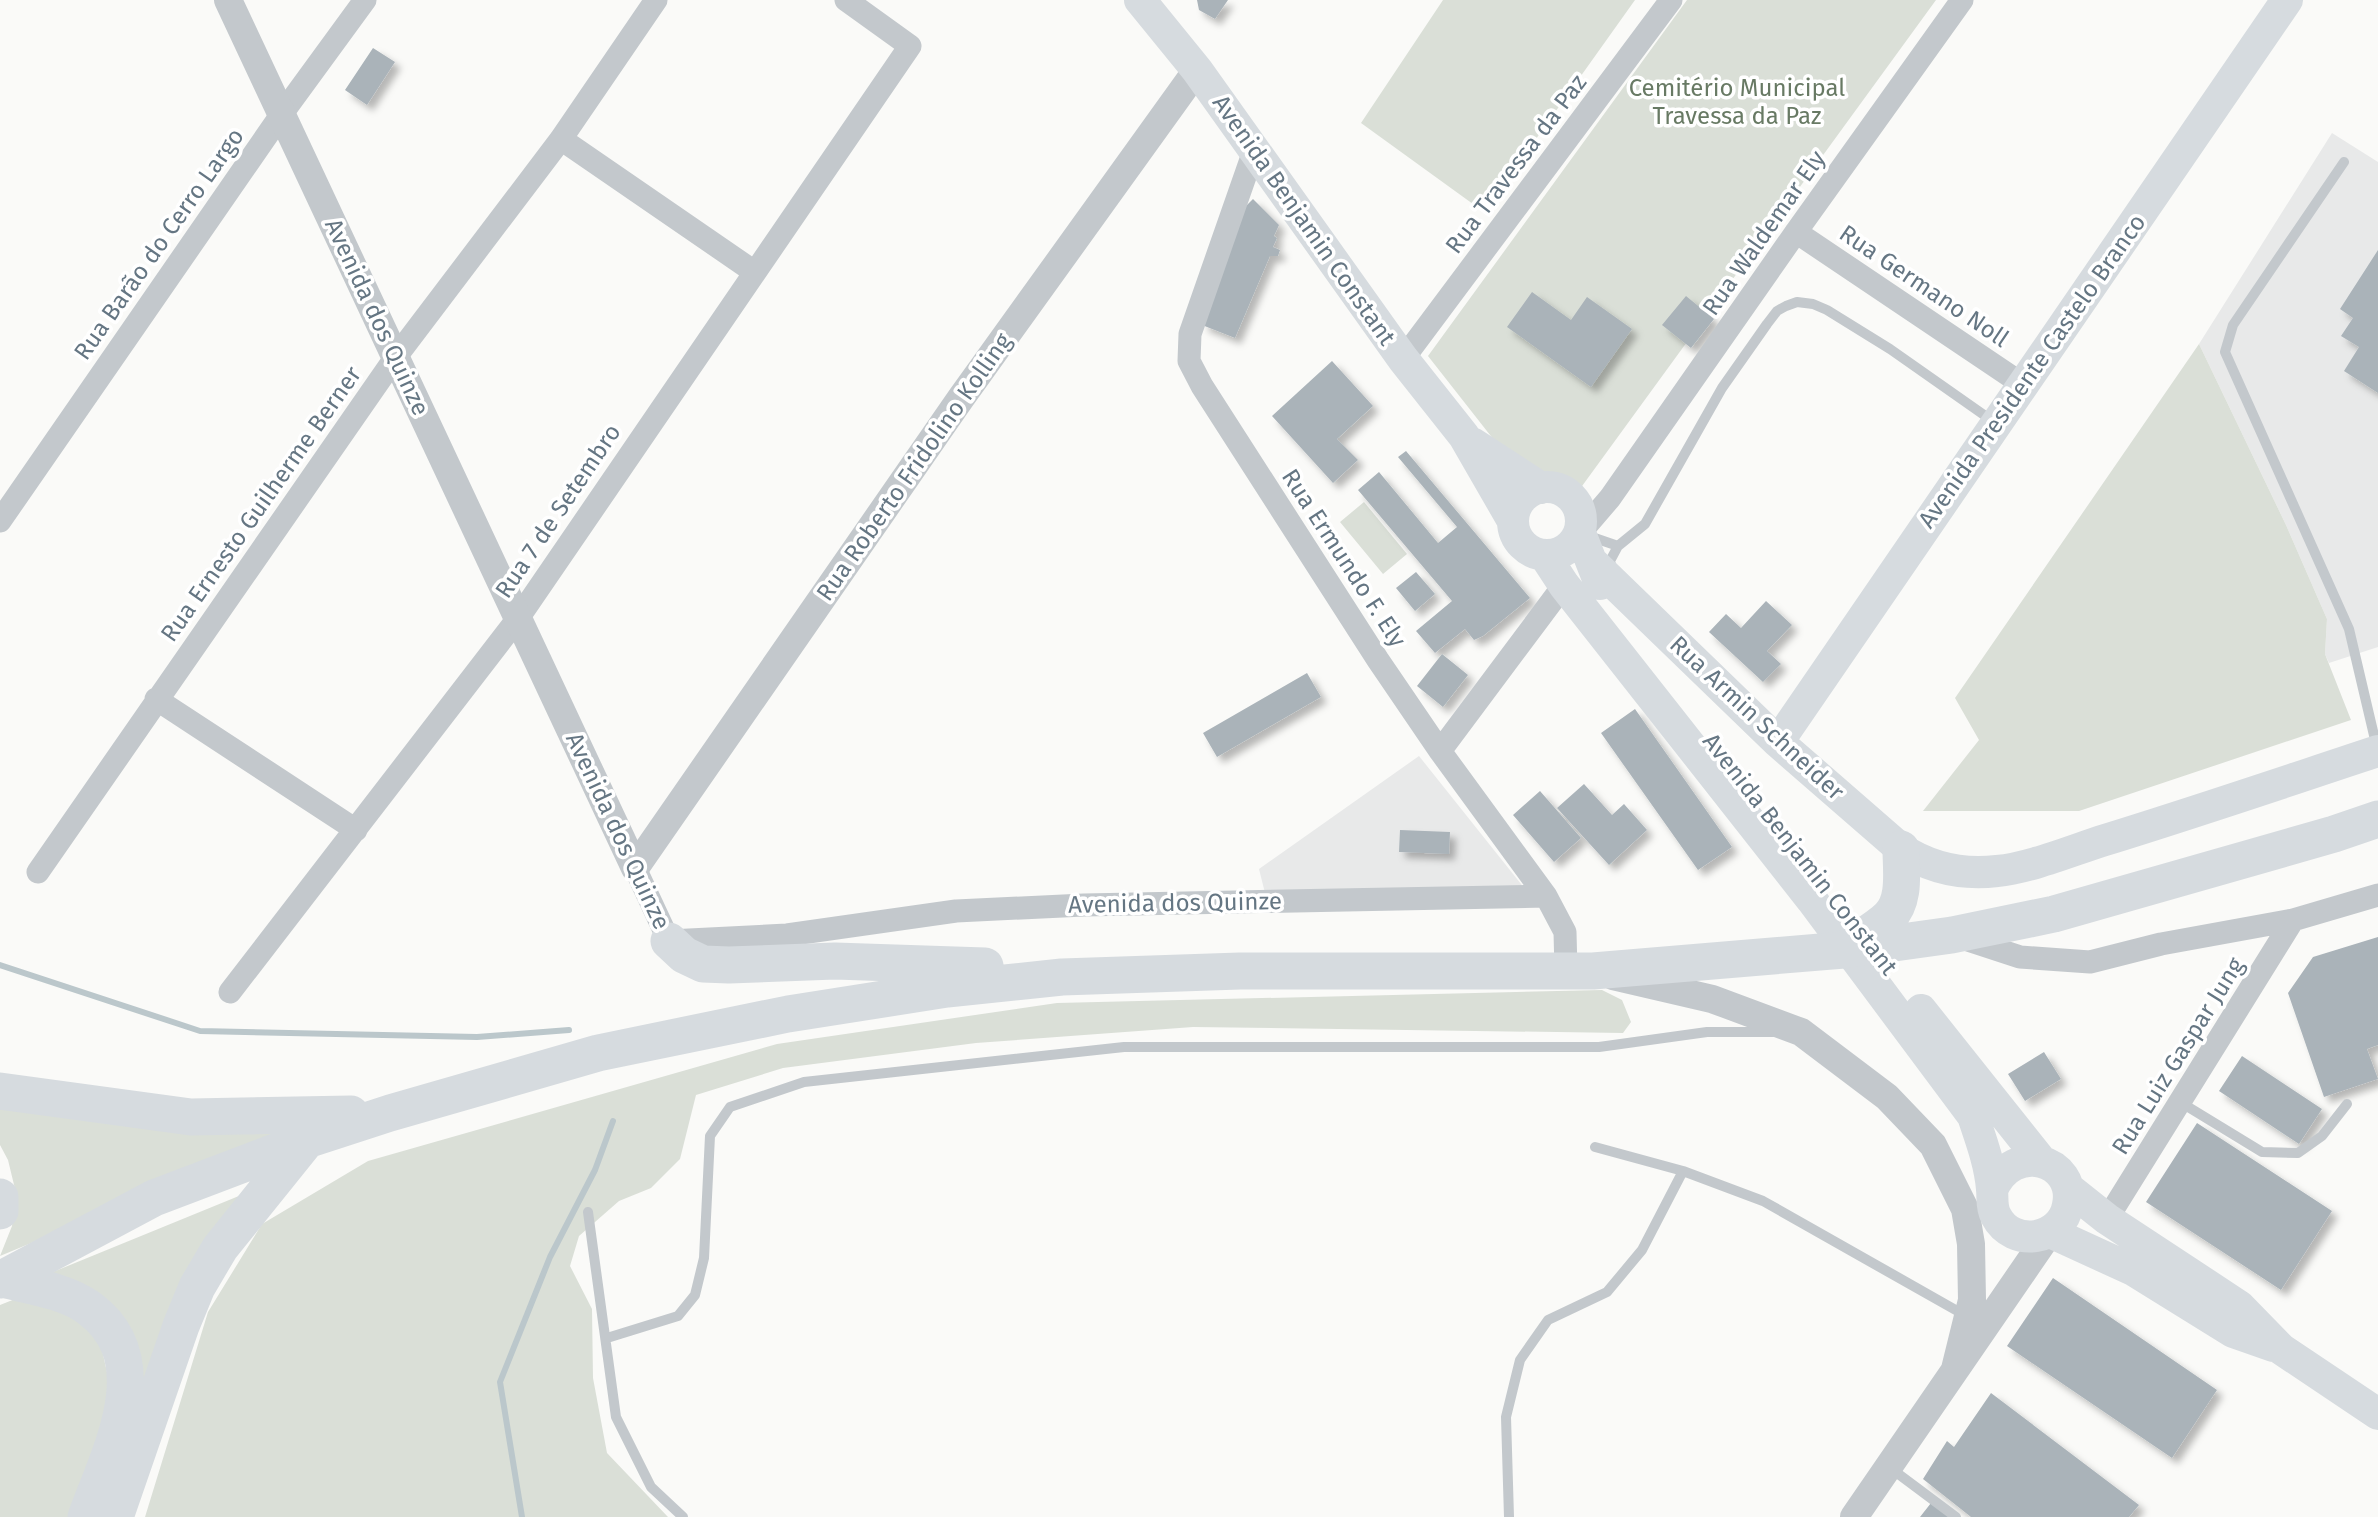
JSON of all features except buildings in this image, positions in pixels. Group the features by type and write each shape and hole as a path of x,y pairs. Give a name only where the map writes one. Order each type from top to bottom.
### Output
{"highway":[{"path":"1,1280 154,1198 307,1140 598,1053 788,1014 947,989 1062,977 1240,971 1580,971 1844,950 1952,935 2067,911 2378,819"},
{"path":"1844,950 1889,917 1895,908 1902,892 1901,849"},
{"path":"669,941 684,955 703,964 835,961 1001,966 1062,977"},
{"path":"0,1091 191,1117 390,1113"},
{"path":"115,1517 197,1287 220,1248 307,1140"},
{"path":"0,1197 0,1211"},
{"path":"1,1280 57,1293 88,1307 106,1325 122,1352 127,1381 123,1415 86,1517"}],"main road":[{"name":"Avenida Benjamin Constant","path":"1140,0 1255,148 1403,359 1467,441 1513,521"},
{"name":"Avenida Presidente Castelo Branco","path":"2147,188 2265,0"},
{"name":"Avenida Presidente Castelo Branco","path":"1771,734 2147,188 2287,0"},
{"name":"Avenida Benjamin Constant","path":"1467,441 1541,488"},
{"path":"1541,488 1556,488 1568,495 1577,505 1581,519 1580,533 1562,552 1545,555 1532,552 1522,544 1516,533 1513,521 1518,503 1532,491 1541,488"},
{"name":"Avenida Benjamin Constant","path":"1580,533 1609,565 1604,597 1620,624 1917,1021 2042,1162"},
{"name":"Avenida Benjamin Constant","path":"1545,555 1564,585 1823,898"},
{"name":"Rua Armin Schneider","path":"1609,565 1771,734 1901,849 1915,858 1951,871 1998,871 2147,827 2378,751"},
{"name":"Avenida Benjamin Constant","path":"1917,1021 1973,1116 1984,1148 1993,1203"},
{"path":"2068,1188 2069,1201 2060,1224 2038,1237 2025,1237 2003,1226 1993,1203 1997,1178 2006,1169 2017,1162 2042,1162 2053,1167 2068,1188 2107,1219 2140,1257"},
{"path":"2050,1232 2140,1257 2239,1306 2281,1349 2378,1414"}],"street":[{"name":"Avenida dos Quinze","path":"228,0 669,941 787,935 968,910 1098,904 1546,896"},
{"name":"Rua Barão do Cerro Largo","path":"0,521 281,115 365,0"},
{"name":"Rua Ernesto Guilherme Berner","path":"38,872 396,358 561,139 656,0"},
{"name":"Rua 7 de Setembro","path":"230,992 519,617 910,46 846,0"},
{"name":"Rua Travessa da Paz","path":"1403,359 1671,0"},
{"name":"Rua Waldemar Ely","path":"1580,533 1611,498 1962,0"},
{"name":"Rua Roberto Fridolino Kolling","path":"635,868 953,410 1197,70"},
{"path":"561,139 754,271"},
{"name":"Rua Ermundo F. Ely","path":"1255,148 1190,334 1189,361 1202,386 1370,649 1440,751 1546,896 1565,932 1580,971"},
{"name":"Rua Germano Noll","path":"1796,232 2014,379"},
{"path":"1440,751 1564,585"},
{"path":"156,699 356,830"},
{"path":"1952,935 2020,957 2090,962 2161,944 2293,920 2378,895"},
{"name":"Rua Luiz Gaspar Jung","path":"2107,1219 2293,920"},
{"path":"1580,971 1712,999 1801,1032 1886,1097 1933,1145 1965,1209 1979,1309"},
{"path":"1861,1514 1889,1467 1955,1370 1979,1309 1993,1203 1947,1170"},
{"path":"1979,1309 2050,1232"}],"lane":[{"path":"2344,162 2233,325 2225,352 2349,629 2378,751"},
{"path":"1609,565 1645,524 1722,388 1777,311 1786,306 1797,302 1813,304 1827,310 1890,349 1987,418"},
{"path":"607,1338 678,1316 695,1295 704,1258 710,1136 730,1107 804,1082 1124,1047 1599,1047 1707,1032 1801,1032"},
{"path":"2180,1102 2262,1152 2298,1153 2322,1136 2347,1104"},
{"path":"1595,1147 1683,1171 1763,1201 1979,1309"},
{"path":"1509,1517 1506,1417 1520,1360 1548,1320 1607,1292 1642,1250 1683,1171"},
{"path":"589,1212 616,1417 651,1486 683,1517"},
{"path":"1889,1467 1956,1517"}],"shaded area":[{"path":"2332,133 2378,162 2378,647 2329,663 2325,654 2327,619 2286,525 2199,344"},
{"path":"1419,756 1525,889 1265,893 1259,869"}],"green space":[{"path":"1443,0 1635,0 1484,212 1361,123"},
{"name":"Cemitério Municipal Travessa da Paz","path":"1687,0 1936,0 1577,493 1501,449 1428,356"},
{"path":"2199,344 2286,525 2327,619 2325,654 2351,720 2079,811 1923,811 1979,740 1955,698"},
{"path":"1364,502 1407,554 1383,574 1340,522"},
{"path":"1602,990 1622,1000 1631,1022 1623,1033 1193,1027 976,1043 783,1068 696,1095 680,1159 651,1188 619,1201 579,1236 570,1266 592,1309 593,1378 607,1453 668,1517 145,1517 208,1312 262,1224 368,1161 777,1044 1057,1003"},
{"path":"0,1101 308,1128 0,1256 12,1226 16,1193 8,1160 0,1145"},
{"path":"261,1187 106,1517 136,1384 48,1274"},
{"path":"15,1299 47,1300 99,1336 112,1395 71,1517 0,1517 0,1305"}],"waterway":[{"path":"0,965 200,1031 477,1037 569,1030"},
{"path":"522,1517 500,1382 550,1257 595,1170 613,1121"}]}
